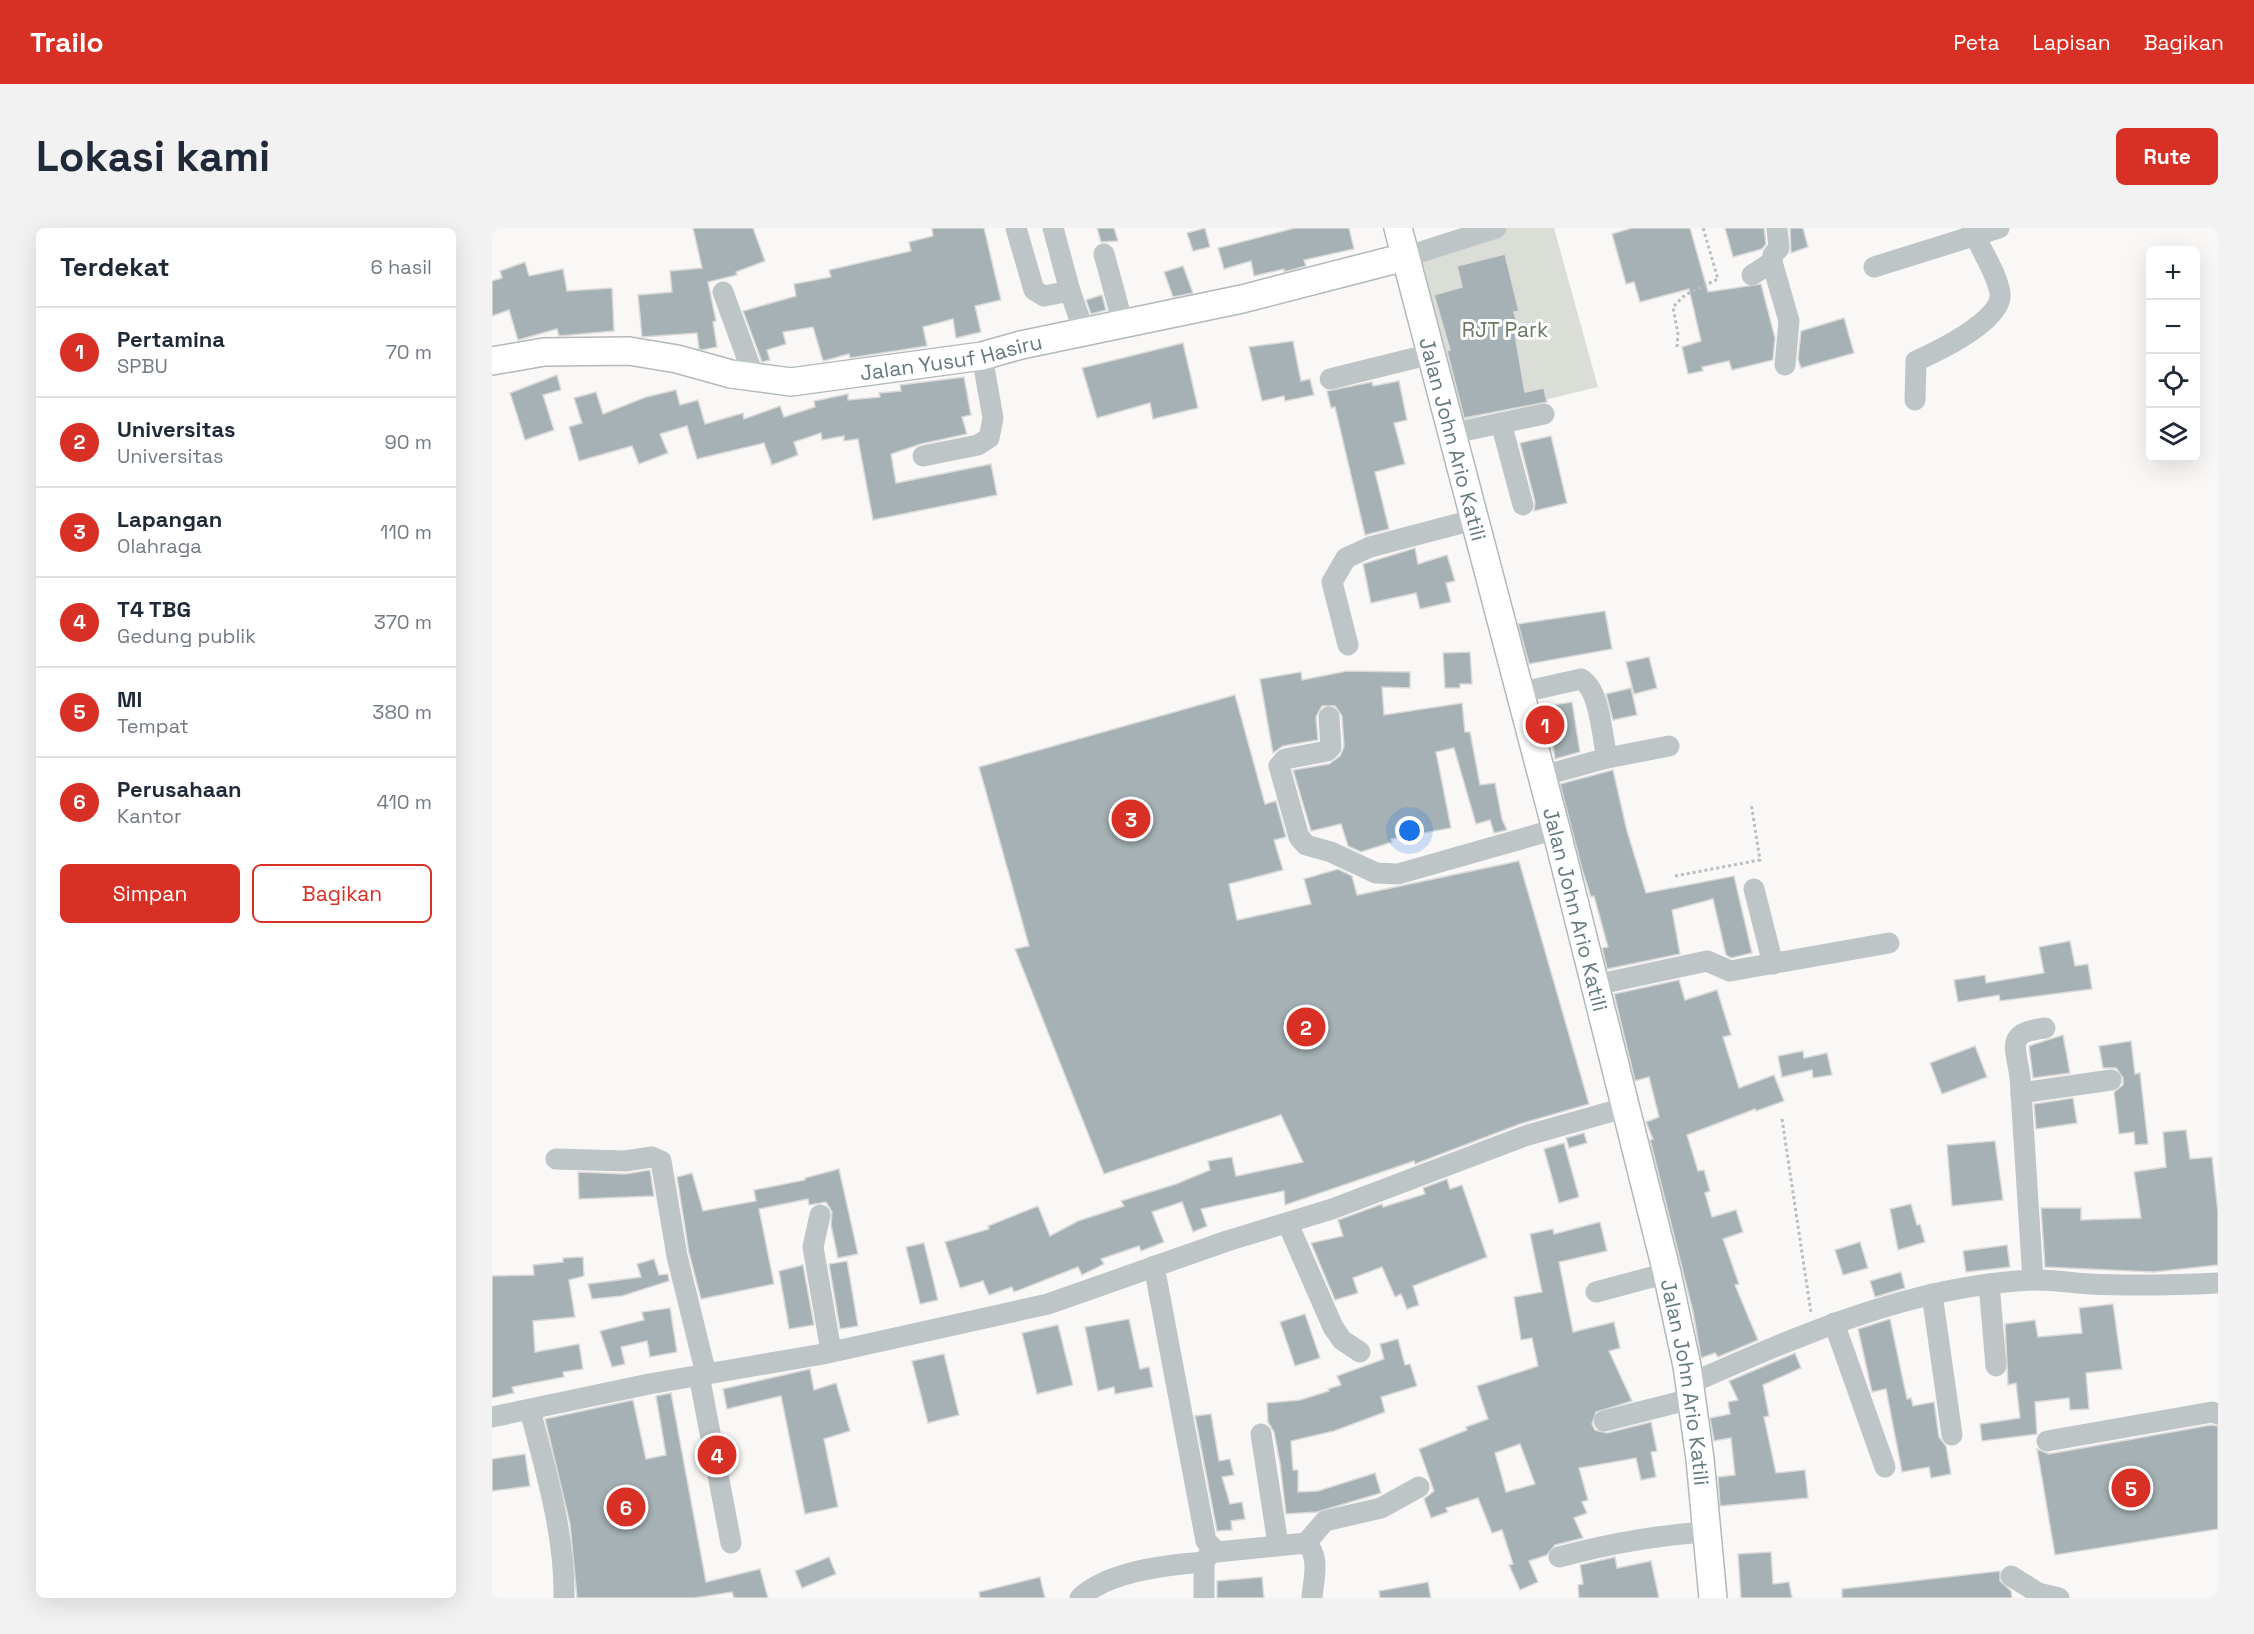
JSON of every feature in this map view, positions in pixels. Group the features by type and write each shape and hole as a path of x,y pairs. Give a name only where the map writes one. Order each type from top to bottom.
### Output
{"main road":[{"name":"Jalan John Ario Katili","path":"1398,228 1454,433 1473,520 1556,829 1667,1273 1690,1391 1713,1598"},
{"name":"Jalan Yusuf Hasiru","path":"492,361 544,352 629,351 754,377 791,382 982,356 1242,299 1405,257"}],"street":[{"path":"1016,228 1034,290 1038,295 1070,291"},
{"path":"1053,228 1084,332"},
{"path":"1405,257 1496,228"},
{"path":"1778,228 1779,248 1773,255 1772,262 1789,321 1785,365"},
{"path":"1874,267 1974,232 1999,228"},
{"path":"1915,400 1916,362 1961,338 1998,307 2000,295 1994,274 1974,232"},
{"path":"1104,254 1123,324"},
{"path":"1752,274 1772,262"},
{"path":"723,291 754,377"},
{"path":"1330,379 1431,354"},
{"path":"923,456 978,445 989,438 993,418 982,356"},
{"path":"1454,433 1544,414"},
{"path":"1501,423 1523,505"},
{"path":"1348,645 1332,582 1346,558 1370,547 1473,520"},
{"path":"1521,695 1523,692 1581,679 1588,683 1594,695 1606,758"},
{"path":"1329,717 1331,747 1327,751 1285,759 1279,766 1299,837 1306,845 1331,852 1376,873 1398,874 1556,829"},
{"path":"1542,776 1606,758 1669,747"},
{"path":"1754,889 1773,964"},
{"path":"1595,986 1707,961 1730,971 1889,943"},
{"path":"2033,1280 2021,1093 2015,1047 2017,1036 2027,1031 2045,1028"},
{"path":"2021,1093 2111,1080"},
{"path":"492,1417 831,1351 1048,1304 1154,1266 1288,1224 1525,1136 1624,1108"},
{"path":"556,1159 625,1161 652,1157 661,1161 677,1256 702,1375 730,1543"},
{"path":"820,1215 813,1247 831,1351"},
{"path":"1288,1224 1333,1327 1342,1340 1360,1352"},
{"path":"1154,1266 1206,1541 1208,1556 1204,1598"},
{"path":"1596,1292 1667,1273"},
{"path":"1604,1421 1690,1391 1813,1329 1932,1294 1989,1284 2033,1280 2089,1284 2218,1283"},
{"path":"1989,1284 1996,1366"},
{"path":"1932,1294 1952,1435"},
{"path":"1834,1323 1885,1467"},
{"path":"530,1410 554,1501 564,1568 564,1598"},
{"path":"2047,1442 2212,1412 2218,1414"},
{"path":"1261,1434 1278,1544"},
{"path":"1080,1598 1099,1586 1137,1571 1208,1556 1217,1552 1278,1544 1306,1543 1324,1521 1381,1508 1419,1487"},
{"path":"1559,1557 1616,1542 1669,1534 1707,1532"},
{"path":"1306,1543 1314,1554 1315,1562 1312,1598"},
{"path":"2011,1576 2038,1593 2059,1598"}],"path":[{"path":"1677,347 1678,334 1673,307 1685,295 1718,279 1703,228"},
{"path":"1676,876 1760,860 1751,803"},
{"path":"1782,1119 1813,1329"}],"green space":[{"name":"RJT Park","path":"1502,228 1554,228 1598,387 1451,423 1410,255"}],"building":[{"path":"693,228 753,228 765,261 736,272 737,275 708,282 716,321 713,322 717,347 702,350 699,349 697,333 642,337 638,295 672,292 670,271 702,268"},
{"path":"932,228 984,228 1001,300 975,306 981,332 956,338 953,319 923,327 927,346 850,358 849,354 823,361 813,327 783,332 786,344 767,350 770,360 762,362 743,311 796,296 794,284 831,277 829,270 911,251 909,242 933,236"},
{"path":"1097,228 1114,228 1118,241 1101,242"},
{"path":"1205,228 1210,247 1193,251 1187,233"},
{"path":"1295,228 1349,228 1354,249 1304,260 1306,266 1284,272 1284,269 1254,276 1251,261 1224,269 1218,248"},
{"path":"1632,228 1690,228 1708,292 1761,284 1775,338 1773,360 1732,370 1729,361 1702,367 1703,371 1688,374 1682,347 1701,341 1689,289 1640,302 1634,282 1626,284 1612,234"},
{"path":"1725,228 1764,228 1766,244 1762,249 1733,257"},
{"path":"1790,228 1803,228 1808,247 1791,253"},
{"path":"1505,254 1519,311 1514,312 1520,332 1515,334 1525,392 1544,388 1547,402 1464,418 1447,351 1450,350 1434,295 1462,287 1457,266"},
{"path":"525,262 529,276 563,269 567,291 612,288 614,331 559,336 557,329 518,340 509,310 492,316 492,281 502,278 500,271"},
{"path":"1183,266 1193,293 1173,297 1164,272"},
{"path":"1102,295 1106,310 1091,314 1086,300"},
{"path":"1844,318 1854,353 1801,368 1798,359 1801,331"},
{"path":"1293,341 1301,381 1310,379 1314,395 1285,401 1284,396 1262,401 1249,347"},
{"path":"1183,343 1198,408 1153,419 1150,403 1097,418 1082,368"},
{"path":"557,375 561,390 543,395 554,430 525,440 510,393"},
{"path":"964,377 971,415 962,417 967,434 921,444 891,454 896,483 991,464 997,495 873,520 858,439 844,441 844,436 822,440 821,433 794,442 798,455 772,465 764,443 697,459 687,426 660,434 668,453 639,464 632,446 579,461 569,427 582,423 574,398 596,392 603,414 646,397 676,390 680,405 698,400 705,424 743,413 744,419 780,406 784,417 815,407 814,401 848,394 848,400 880,397 879,393 901,391 900,385"},
{"path":"1399,381 1407,420 1394,423 1405,464 1375,472 1389,529 1365,535 1335,407 1331,408 1327,391 1372,382 1373,386"},
{"path":"1551,436 1567,503 1534,511 1535,502 1520,443"},
{"path":"1415,548 1418,564 1447,555 1455,581 1446,583 1451,602 1420,609 1416,593 1371,603 1363,564"},
{"path":"1605,611 1612,649 1529,664 1518,624"},
{"path":"1470,652 1472,684 1460,684 1460,688 1445,688 1443,653"},
{"path":"1649,657 1657,688 1634,694 1626,662"},
{"path":"1347,671 1410,672 1410,688 1382,687 1384,715 1462,703 1465,732 1470,732 1480,785 1495,783 1502,819 1507,830 1494,833 1490,820 1476,824 1454,748 1436,752 1451,828 1391,839 1392,842 1361,852 1348,846 1341,824 1311,831 1293,770 1329,764 1340,756 1344,747 1342,716 1335,706 1322,706 1316,717 1318,740 1283,746 1273,753 1260,679 1301,672 1302,680"},
{"path":"1631,688 1637,715 1613,720 1606,694"},
{"path":"1235,695 1265,804 1276,801 1286,837 1274,840 1283,870 1229,884 1237,920 1311,904 1304,879 1338,869 1352,876 1357,895 1519,861 1589,1104 1520,1124 1415,1164 1414,1161 1285,1205 1284,1191 1201,1209 1207,1226 1193,1232 1182,1202 1152,1212 1164,1242 1141,1251 1139,1246 1101,1259 1104,1264 1082,1275 1078,1267 1014,1292 1012,1287 989,1295 983,1281 960,1288 945,1242 989,1229 988,1226 1038,1206 1050,1236 1078,1221 1124,1206 1121,1201 1176,1184 1210,1170 1208,1161 1232,1157 1236,1176 1303,1162 1281,1115 1104,1174 1015,949 1029,946 979,767"},
{"path":"1572,702 1580,752 1555,759 1547,706"},
{"path":"1613,770 1627,831 1646,893 1734,876 1752,953 1731,958 1726,955 1713,899 1672,910 1680,954 1607,969 1602,948 1608,947 1594,896 1591,897 1582,869 1560,784"},
{"path":"2070,941 2075,966 2088,964 2092,989 2000,1001 1999,995 1958,1002 1954,980 1985,975 1986,983 2044,973 2039,947"},
{"path":"1679,980 1685,1000 1717,990 1731,1035 1723,1037 1739,1088 1774,1075 1784,1101 1756,1111 1755,1109 1687,1135 1698,1171 1704,1170 1710,1191 1705,1193 1712,1217 1736,1210 1743,1232 1723,1239 1739,1284 1735,1285 1758,1340 1718,1357 1715,1353 1701,1358 1693,1312 1650,1140 1653,1139 1646,1122 1659,1117 1649,1077 1635,1081 1614,994"},
{"path":"2063,1035 2070,1073 2033,1078 2029,1046"},
{"path":"2131,1041 2135,1074 2140,1073 2148,1144 2135,1145 2134,1132 2119,1134 2114,1092 2123,1085 2123,1078 2116,1068 2103,1068 2099,1046"},
{"path":"1975,1046 1987,1077 1942,1094 1930,1063"},
{"path":"1803,1051 1804,1058 1827,1053 1832,1075 1813,1078 1812,1070 1782,1077 1778,1056"},
{"path":"2073,1098 2077,1123 2036,1129 2034,1104"},
{"path":"2186,1130 2190,1159 2212,1157 2218,1212 2218,1265 2154,1272 2045,1267 2041,1208 2081,1208 2081,1220 2141,1218 2134,1172 2166,1167 2163,1132"},
{"path":"1584,1133 1587,1143 1569,1148 1566,1138"},
{"path":"1995,1141 2003,1200 1952,1206 1947,1145"},
{"path":"1564,1143 1579,1197 1559,1203 1544,1149"},
{"path":"839,1169 858,1254 838,1258 831,1225 832,1212 826,1202 809,1205 808,1199 759,1209 774,1284 701,1299 689,1253 677,1177 692,1173 703,1211 756,1201 754,1190 805,1180 805,1178"},
{"path":"650,1170 654,1196 579,1199 578,1172 625,1174"},
{"path":"1447,1179 1450,1189 1462,1185 1487,1257 1413,1286 1419,1305 1407,1309 1401,1294 1395,1297 1382,1267 1353,1278 1358,1293 1335,1300 1311,1243 1343,1236 1338,1220 1382,1204 1383,1207 1425,1194 1423,1188"},
{"path":"1911,1204 1925,1242 1898,1250 1890,1209"},
{"path":"1600,1222 1607,1251 1559,1262 1573,1332 1614,1322 1620,1348 1609,1351 1632,1401 1596,1412 1592,1424 1595,1430 1607,1433 1651,1422 1657,1451 1651,1452 1656,1477 1641,1480 1636,1458 1579,1468 1588,1500 1582,1502 1587,1513 1574,1518 1583,1538 1555,1545 1547,1555 1529,1561 1538,1582 1520,1590 1509,1565 1513,1564 1502,1530 1492,1533 1478,1498 1446,1508 1448,1512 1431,1518 1424,1499 1434,1491 1419,1449 1488,1419 1477,1386 1538,1366 1532,1338 1521,1340 1514,1297 1542,1292 1530,1234 1553,1229 1554,1234","holes":["1520,1444 1535,1484 1506,1492 1495,1453"]},
{"path":"1860,1242 1868,1268 1843,1275 1835,1250"},
{"path":"924,1243 938,1300 920,1304 906,1247"},
{"path":"2007,1245 2010,1267 1966,1272 1963,1251"},
{"path":"583,1257 584,1276 569,1280 575,1317 533,1321 535,1352 579,1344 583,1369 563,1372 564,1377 512,1387 514,1393 492,1398 492,1276 534,1275 533,1265 563,1262 563,1258"},
{"path":"654,1259 659,1275 668,1274 669,1281 622,1296 592,1299 588,1284 641,1277 637,1264"},
{"path":"847,1261 858,1326 840,1329 829,1264"},
{"path":"803,1265 814,1325 789,1329 779,1271"},
{"path":"1901,1272 1905,1288 1875,1297 1870,1281"},
{"path":"2113,1304 2122,1369 2086,1373 2089,1409 2070,1410 2069,1398 2035,1402 2037,1434 1982,1441 1980,1424 2020,1418 2016,1383 2008,1385 2005,1324 2035,1320 2038,1337 2082,1333 2079,1308"},
{"path":"670,1308 677,1352 650,1357 647,1341 621,1347 625,1364 612,1367 600,1331 644,1320 642,1312"},
{"path":"1305,1314 1320,1358 1295,1366 1280,1322"},
{"path":"1129,1319 1140,1369 1149,1367 1153,1387 1115,1394 1114,1387 1098,1391 1085,1327"},
{"path":"1890,1319 1907,1399 1911,1398 1913,1406 1934,1402 1939,1437 1946,1446 1951,1474 1931,1478 1929,1467 1902,1472 1886,1389 1872,1392 1858,1329"},
{"path":"1058,1325 1073,1385 1037,1394 1022,1333"},
{"path":"1398,1339 1405,1365 1410,1364 1417,1386 1381,1397 1385,1412 1334,1431 1291,1441 1293,1470 1298,1470 1298,1492 1318,1491 1375,1473 1381,1493 1317,1512 1286,1514 1280,1463 1274,1432 1268,1422 1267,1403 1300,1400 1329,1391 1328,1389 1341,1385 1337,1376 1384,1359 1380,1344"},
{"path":"1795,1353 1801,1368 1763,1385 1769,1416 1764,1417 1776,1473 1805,1470 1808,1498 1720,1506 1718,1477 1735,1475 1731,1438 1714,1441 1710,1418 1730,1414 1728,1402 1738,1400 1729,1381"},
{"path":"944,1354 959,1415 928,1423 912,1361"},
{"path":"810,1369 814,1390 836,1383 850,1431 824,1439 838,1507 805,1514 781,1396 727,1409 723,1389"},
{"path":"671,1393 706,1582 760,1569 768,1598 734,1598 732,1592 694,1598 577,1598 570,1524 545,1419 633,1400 646,1459 666,1455 656,1396"},
{"path":"1211,1414 1219,1461 1230,1459 1234,1475 1222,1477 1230,1504 1242,1502 1245,1519 1231,1521 1232,1530 1217,1531 1195,1416"},
{"path":"2211,1425 2218,1426 2218,1529 2055,1555 2037,1449 2049,1454"},
{"path":"525,1454 530,1486 492,1491 492,1459"},
{"path":"1771,1552 1773,1584 1789,1582 1792,1598 1741,1598 1738,1554"},
{"path":"829,1557 836,1574 802,1588 795,1571"},
{"path":"1615,1557 1617,1568 1651,1561 1659,1598 1579,1598 1578,1585 1583,1584 1580,1565"},
{"path":"2000,1571 2000,1581 2011,1591 2012,1598 1842,1598 1842,1589"},
{"path":"1040,1577 1045,1598 980,1598 979,1592"},
{"path":"1262,1577 1264,1598 1217,1598 1217,1581"},
{"path":"1428,1582 1431,1598 1380,1598 1379,1591"}],"place":[{"name":"Pertamina","path":"1545,725"},
{"name":"Lapangan","path":"1131,819"},
{"name":"Universitas","path":"1306,1027"},
{"name":"T4 TBG","path":"717,1455"},
{"name":"MI","path":"2131,1488"},
{"name":"Perusahaan","path":"626,1507"}]}
